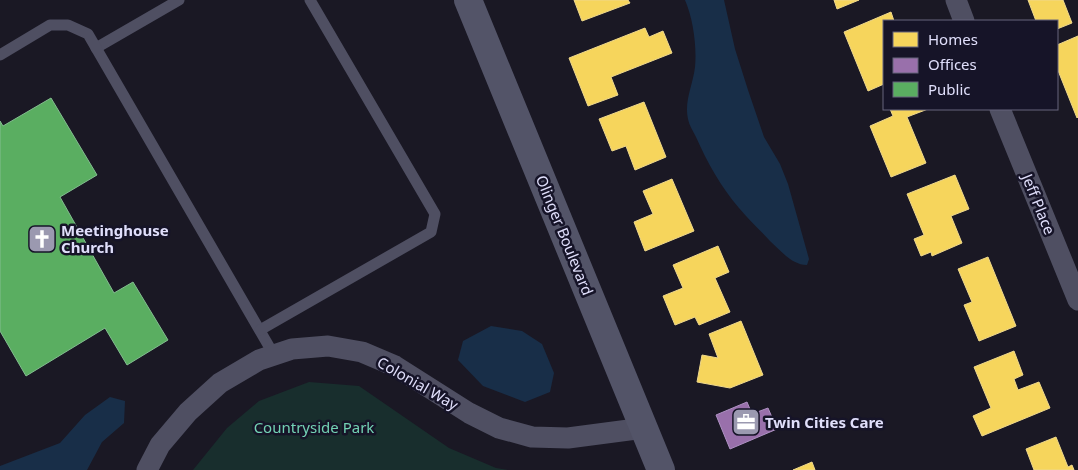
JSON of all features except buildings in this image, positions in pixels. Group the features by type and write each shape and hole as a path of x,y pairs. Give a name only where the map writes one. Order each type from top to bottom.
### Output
{"street":[{"name":"Olinger Boulevard","path":"468,0 661,470"},
{"path":"956,0 964,20"},
{"name":"Jeff Place","path":"1000,110 1078,300"},
{"name":"Colonial Way","path":"147,470 160,445 188,412 220,382 259,360 292,349 328,346 362,352 395,366 469,413 499,428 532,437 568,438 644,428"}],"lane":[{"path":"96,48 179,0"},
{"path":"260,330 431,232 436,214 310,0"},
{"path":"0,55 50,25 68,25 88,34 274,355"}],"green space":[{"name":"Countryside Park","path":"309,382 359,386 449,448 496,468 508,470 193,470 227,428 259,401"}],"water":[{"path":"685,0 724,0 735,49 764,137 780,164 788,184 809,259 807,265 796,263 787,257 739,208 715,174 690,126 687,106 694,74 695,51 694,33"},
{"path":"491,326 522,331 542,344 554,373 550,392 525,402 483,386 458,360 463,341"},
{"path":"110,397 125,401 124,423 102,442 87,470 0,470 0,466 60,443 85,415"}],"place":[{"name":"Meetinghouse Church","path":"42,239"},
{"name":"Twin Cities Care","path":"746,422"}]}
